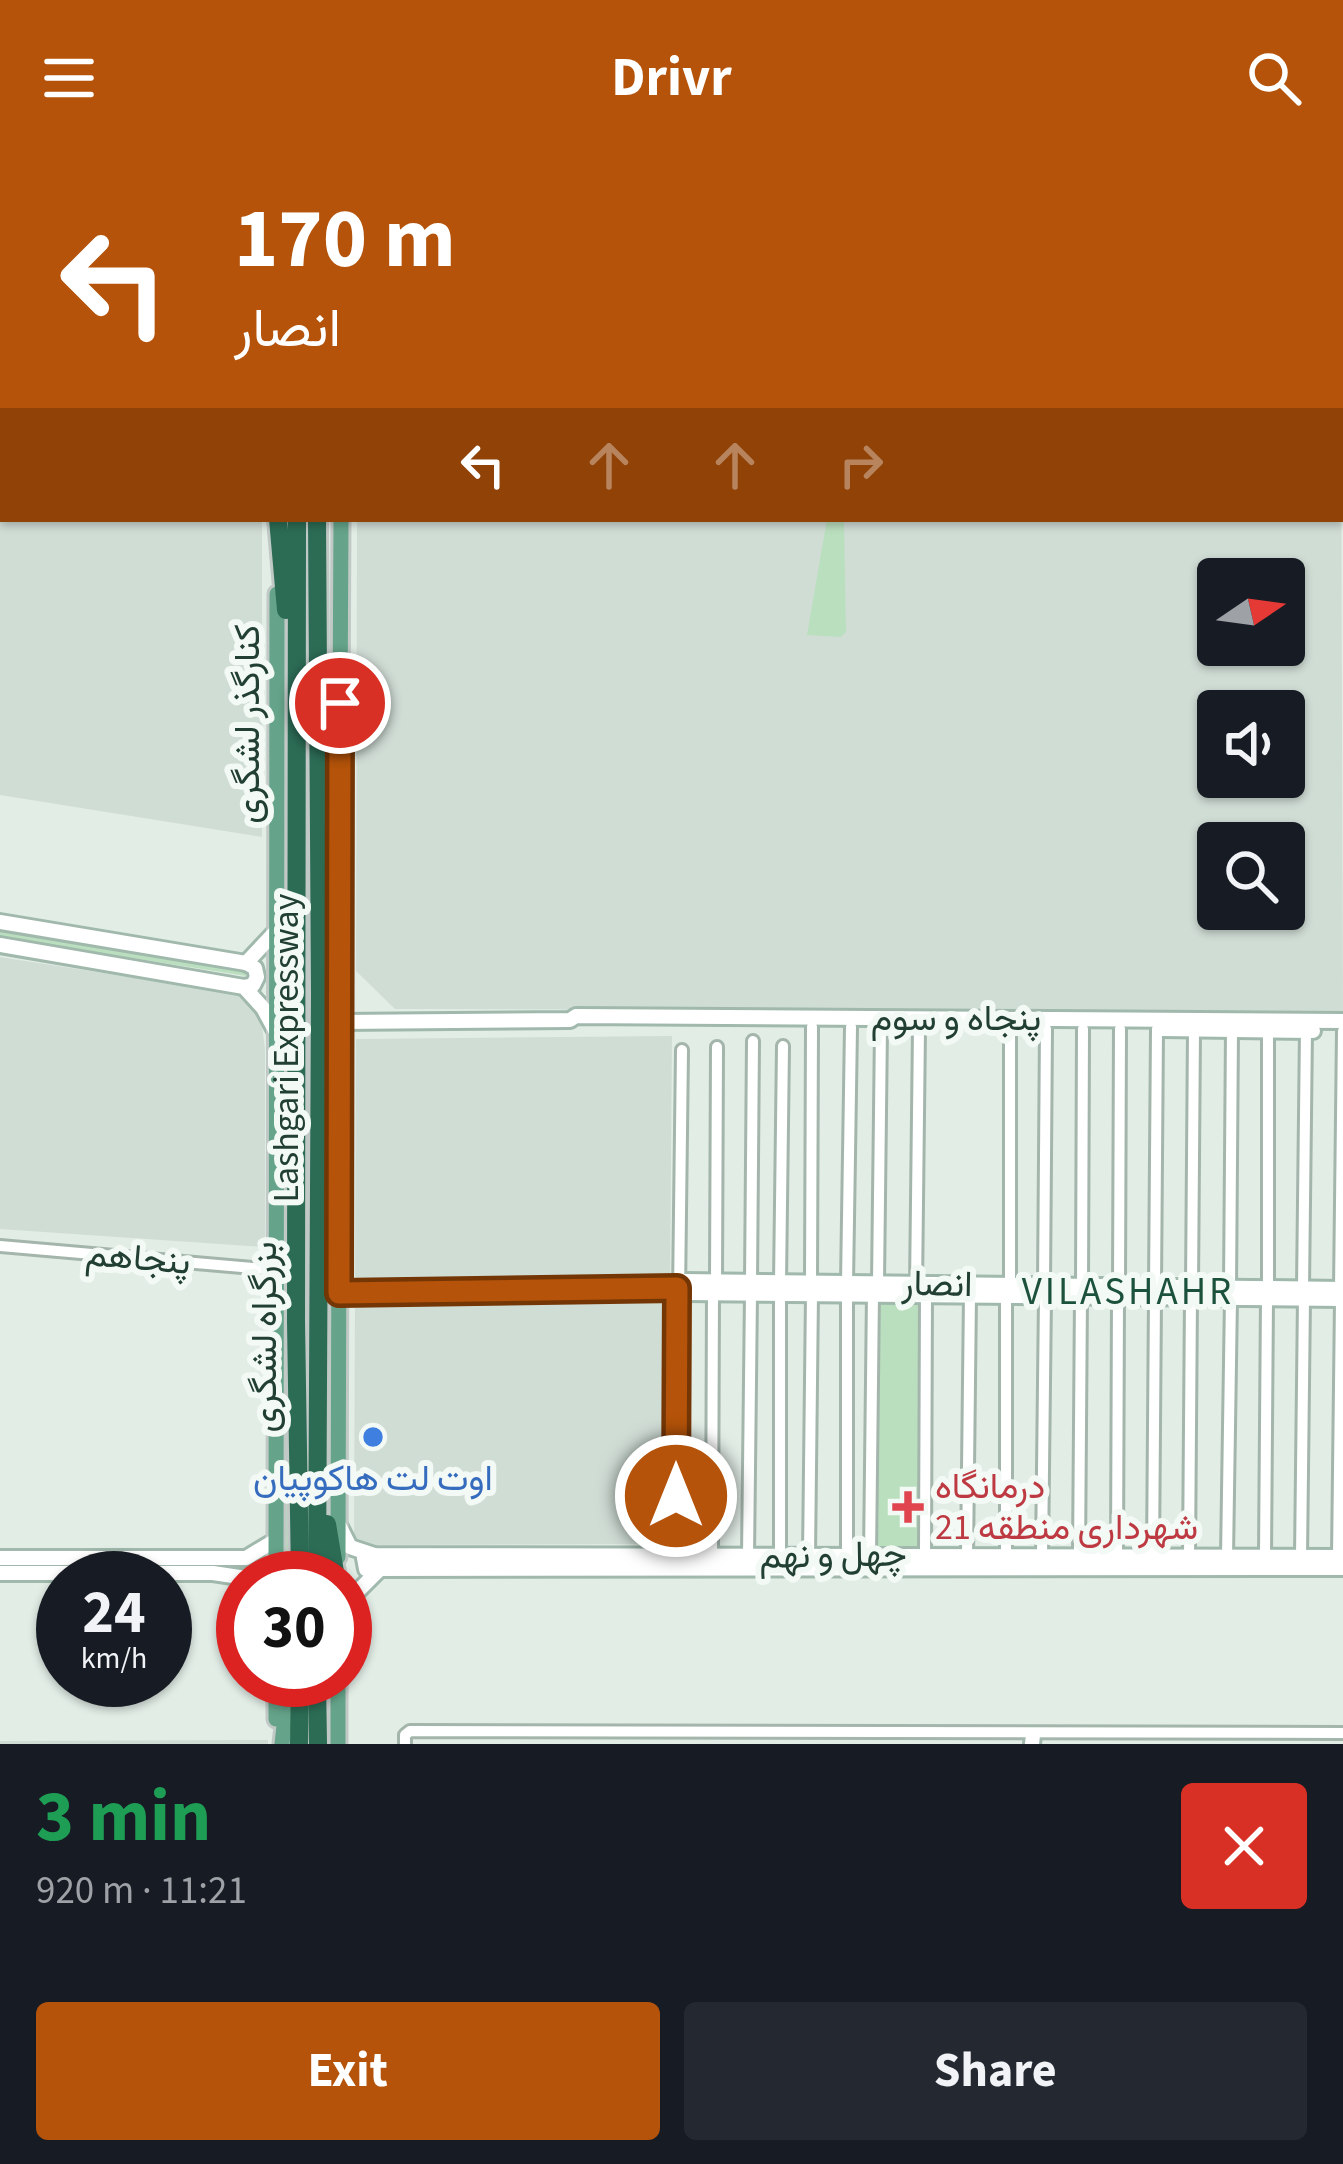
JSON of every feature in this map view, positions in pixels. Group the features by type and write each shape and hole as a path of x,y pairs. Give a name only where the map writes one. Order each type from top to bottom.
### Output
{"highway":[{"path":"277,522 296,677"},
{"name":"بزرگراه لشگری","path":"296,522 300,1551"},
{"name":"Lashgari Expressway","path":"316,522 320,993 317,1551"},
{"path":"320,993 333,894 340,703"},
{"path":"316,1435 333,1551"},
{"path":"299,1744 300,1707"},
{"path":"317,1707 318,1744"}],"main road":[{"name":"کنارگذر لشگری","path":"276,1551 277,522"},
{"path":"337,1551 341,522"},
{"path":"277,1707 279,1744"},
{"path":"279,1744 285,1707"},
{"path":"338,1707 338,1744"}],"street":[{"path":"0,922 246,963 255,968 257,977 244,988 0,945"},
{"path":"246,963 277,930"},
{"path":"244,988 263,1008 277,1034"},
{"name":"پنجاه و سوم","path":"340,1022 570,1020 576,1016 1343,1022"},
{"name":"پنجاه و سوم","path":"570,1020 577,1025 1343,1031"},
{"path":"809,1556 812,1027"},
{"path":"847,1556 851,1027"},
{"path":"870,1556 881,1027"},
{"path":"919,1028 925,1554"},
{"path":"1006,1556 1010,1028"},
{"path":"1042,1556 1046,1028"},
{"path":"1079,1556 1083,1029"},
{"path":"1117,1556 1120,1029"},
{"path":"1153,1556 1157,1029"},
{"path":"1189,1556 1194,1030"},
{"path":"1227,1556 1232,1030"},
{"path":"1265,1556 1268,1030"},
{"path":"1300,1556 1306,1030"},
{"path":"1341,1560 1343,1031"},
{"path":"748,1556 753,1041"},
{"path":"779,1556 783,1046"},
{"path":"712,1556 717,1047"},
{"path":"676,1537 682,1050"},
{"name":"پنجاهم","path":"0,1246 277,1270"},
{"name":"انصار","path":"339,1293 677,1288 683,1281 751,1288 1342,1294"},
{"name":"انصار","path":"919,1290 970,1295 1008,1290"},
{"path":"967,1556 970,1295"},
{"path":"338,1523 350,1547 376,1563 372,1569"},
{"path":"0,1558 246,1558 276,1540"},
{"name":"چهل و نهم","path":"376,1563 925,1554 1341,1560"},
{"name":"چهل و نهم","path":"376,1563 1341,1560"},
{"path":"0,1573 216,1573"},
{"path":"405,1744 410,1731 984,1739 1343,1733"}],"shaded area":[{"path":"0,522 262,522 262,837 0,795"},
{"path":"357,522 1341,522 1343,1012 395,1009 356,971"},
{"path":"0,957 238,994 260,1011 265,1049 265,1247 0,1229"},
{"path":"672,1036 668,1544 354,1545 356,1039"},
{"path":"268,1740 268,1744 0,1744 0,1741"}],"green space":[{"path":"826,522 844,522 846,632 841,637 807,635"},
{"path":"282,639 292,703 288,1551 281,1551"},
{"path":"0,927 245,968 246,976 0,937"},
{"path":"336,939 335,1509 327,1423 331,962"},
{"path":"875,1297 920,1297 919,1551 872,1551"}],"place":[{"name":"اوت لت هاکوپیان","path":"373,1437"},
{"name":"درمانگاه شهرداری منطقه 21","path":"908,1507"}],"district":[{"name":"VILASHAHR","path":"1128,1292"}],"route":[{"path":"340,703 339,1293 677,1288 676,1496"}]}
